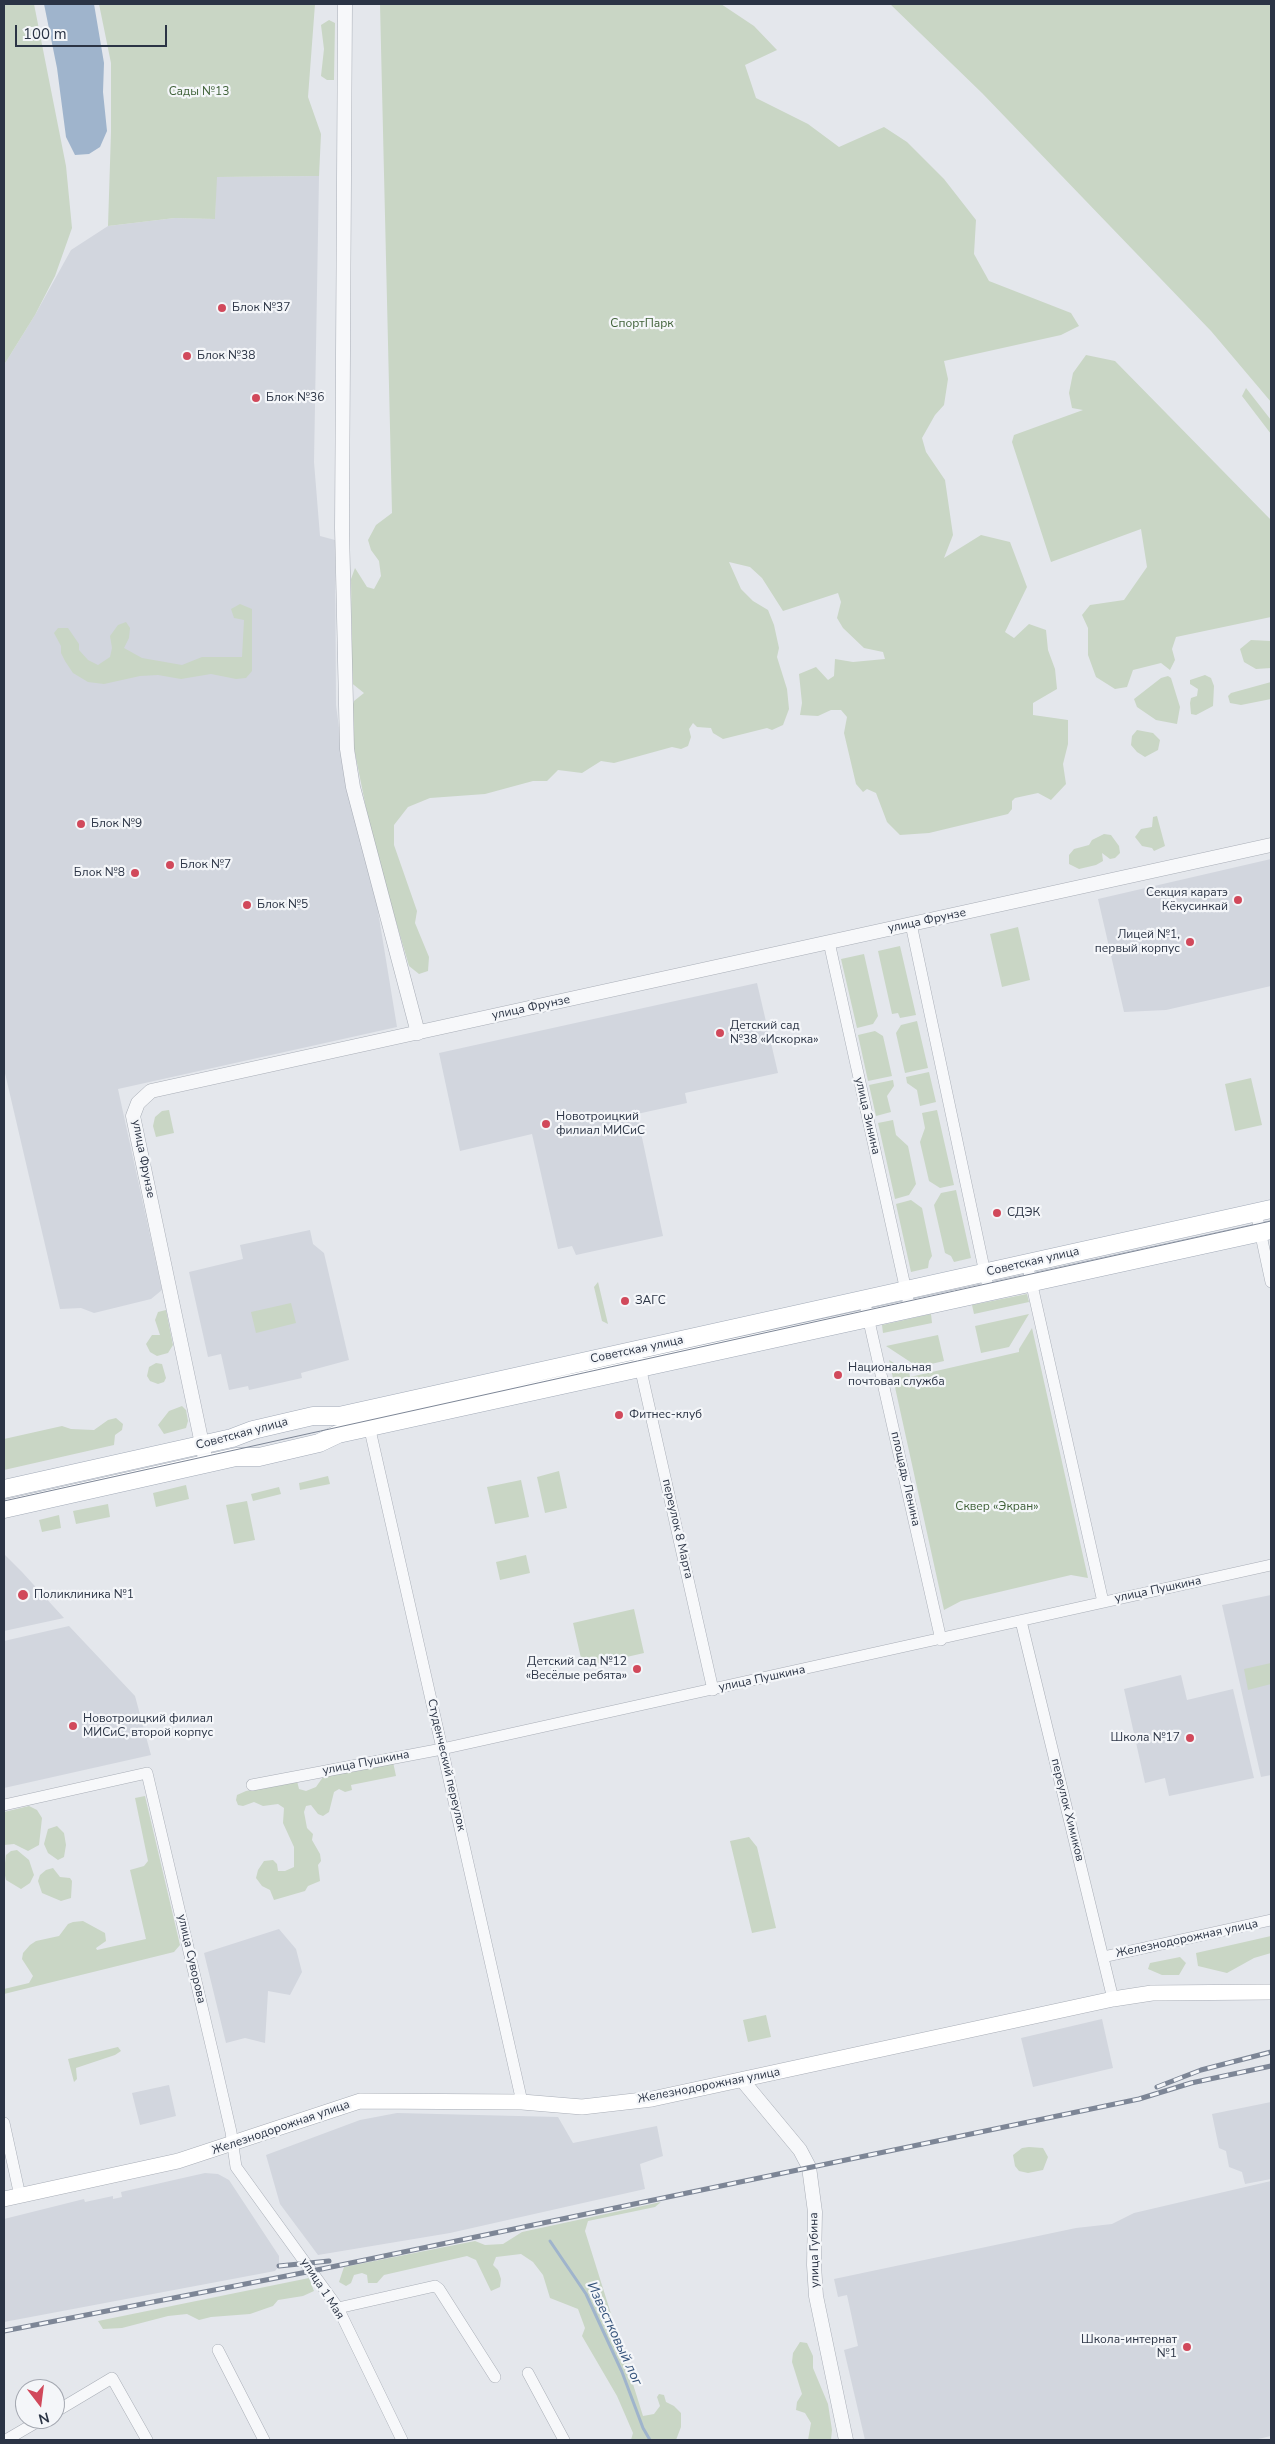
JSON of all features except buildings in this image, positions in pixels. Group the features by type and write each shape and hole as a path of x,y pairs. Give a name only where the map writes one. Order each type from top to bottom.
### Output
{"main road":[{"name":"Советская улица","path":"4,1489 232,1438 253,1430 313,1416 335,1416 366,1410 1264,1211"},
{"name":"Советская улица","path":"4,1509 236,1456 260,1456 319,1443 338,1434 1266,1232"},
{"name":"Железнодорожная улица","path":"4,2199 178,2161 233,2145 360,2101 522,2102 582,2106 652,2099 1113,1998 1152,1993 1271,1992"}],"street":[{"path":"345,4 342,528 346,749 353,788 418,1033"},
{"name":"улица Фрунзе","path":"206,1463 133,1116 138,1103 151,1091 1271,845"},
{"path":"911,924 989,1292"},
{"name":"улица Зинина","path":"829,942 910,1309"},
{"path":"1264,1211 1271,1282"},
{"path":"1027,1263 1103,1602"},
{"name":"площадь Ленина","path":"864,1299 941,1640"},
{"name":"переулок 8 Марта","path":"636,1350 713,1690"},
{"name":"Студенческий переулок","path":"366,1410 522,2102"},
{"name":"улица Пушкина","path":"252,1785 442,1749 941,1640 1271,1565"},
{"name":"переулок Химиков","path":"1022,1621 1113,1998"},
{"name":"улица Суворова","path":"4,1804 147,1773 233,2145"},
{"name":"Железнодорожная улица","path":"1103,1957 1271,1920"},
{"name":"улица Губина","path":"742,2080 800,2150 808,2167 815,2212 814,2265 816,2296 846,2440"},
{"path":"4,2124 20,2196"},
{"name":"улица 1 Мая","path":"233,2145 236,2167 338,2308 402,2440"},
{"path":"338,2308 435,2286 495,2377"},
{"path":"218,2350 264,2440"},
{"path":"528,2373 564,2440"},
{"path":"65,2406 112,2378 147,2440"},
{"path":"6,2440 25,2429"}],"shaded area":[{"path":"319,176 314,462 320,536 335,540 336,705 345,773 375,893 397,1027 118,1089 162,1290 151,1299 94,1313 81,1308 60,1309 4,1069 4,365 35,315 71,250 108,226 175,218 215,219 216,177"},
{"name":"Лицей №1, первый корпус","path":"1271,859 1271,986 1166,1010 1124,1012 1098,899"},
{"name":"Новотроицкий филиал МИСиС","path":"757,983 778,1073 685,1093 687,1103 637,1114 663,1236 576,1255 572,1246 558,1249 532,1134 460,1151 439,1053"},
{"path":"310,1230 313,1244 324,1253 349,1360 301,1373 302,1378 249,1390 248,1386 229,1390 221,1354 208,1357 189,1272 243,1259 240,1245"},
{"name":"Поликлиника №1","path":"4,1554 22,1572 64,1618 4,1631"},
{"path":"1271,1595 1271,1775 1261,1777 1222,1605"},
{"name":"Новотроицкий филиал МИСиС, второй корпус","path":"69,1626 135,1696 151,1755 4,1788 4,1641"},
{"name":"Школа №17","path":"1181,1675 1187,1700 1233,1689 1254,1778 1169,1796 1165,1778 1145,1783 1124,1689"},
{"path":"279,1929 296,1949 302,1972 290,1995 268,1991 265,2043 245,2038 226,2043 204,1953"},
{"path":"1102,2019 1113,2068 1033,2087 1021,2038"},
{"path":"169,2085 176,2116 140,2125 132,2093"},
{"path":"1271,2102 1271,2179 1245,2184 1242,2172 1229,2167 1226,2151 1219,2148 1212,2114"},
{"path":"397,2113 558,2117 573,2143 657,2126 663,2156 640,2164 645,2189 450,2233 318,2255 280,2204 266,2155 360,2120"},
{"path":"205,2173 218,2174 229,2180 279,2256 279,2266 275,2271 4,2322 4,2219 84,2199 85,2202 113,2196 113,2199 122,2197 121,2192"},
{"path":"1271,2181 1271,2436 1254,2440 865,2440 844,2350 858,2346 847,2295 838,2297 834,2279 1076,2228 1112,2224 1134,2213"}],"green space":[{"path":"4,4 34,4 66,166 72,228 55,276 35,315 4,365"},
{"name":"Сады №13","path":"99,4 315,4 308,97 321,134 319,176 217,177 215,219 175,218 108,226 111,63"},
{"name":"СпортПарк","path":"380,4 721,4 754,26 777,50 745,65 756,98 808,124 839,147 884,127 907,142 944,179 976,220 974,254 989,281 1071,313 1079,326 1061,335 944,361 948,379 944,405 935,415 922,438 926,452 945,480 953,535 944,558 981,535 1010,542 1027,587 1005,632 1014,638 1029,624 1046,630 1048,650 1055,669 1057,689 1033,703 1033,715 1068,720 1068,744 1063,764 1066,784 1051,800 1038,793 1015,798 1012,801 1012,809 1008,814 929,833 900,835 887,822 876,793 867,789 863,792 856,784 844,733 847,717 841,710 831,710 818,716 800,715 802,703 799,674 816,667 828,680 834,676 835,659 853,662 885,659 883,652 864,648 843,628 837,618 841,602 838,593 783,611 762,578 750,567 729,562 741,589 753,601 768,610 774,625 779,648 777,657 787,689 789,709 783,725 772,730 767,728 723,739 713,733 711,728 697,727 693,723 689,729 691,737 688,746 681,749 672,747 614,763 601,761 582,773 558,770 547,781 533,781 485,794 430,798 408,807 394,825 394,845 417,911 415,923 429,957 428,971 419,974 409,966 373,843 351,733 350,713 354,701 364,693 349,681 352,668 351,579 355,568 367,587 374,589 381,576 379,561 371,550 368,540 376,525 392,513"},
{"path":"890,4 1271,4 1271,402 1211,331 982,93"},
{"path":"329,20 335,23 334,80 327,80 321,76 324,49 321,25"},
{"path":"1086,355 1115,361 1271,520 1271,617 1176,637 1172,649 1175,660 1170,670 1161,663 1133,670 1127,687 1115,689 1096,677 1088,655 1088,628 1082,615 1090,605 1124,600 1147,567 1141,529 1051,562 1012,442 1014,435 1083,410 1072,408 1069,393 1073,373"},
{"path":"1246,388 1271,420 1271,434 1242,396"},
{"path":"240,604 252,609 252,671 246,678 236,679 211,674 181,679 158,675 140,676 104,684 88,682 73,673 61,653 61,646 54,633 58,628 68,628 79,644 79,650 88,660 98,665 110,657 112,648 110,636 118,625 126,622 130,628 129,638 124,648 142,658 182,665 202,657 242,657 244,620 234,618 231,609"},
{"path":"1251,640 1271,641 1271,668 1256,669 1244,662 1240,649"},
{"path":"1205,675 1211,678 1214,686 1213,706 1196,715 1191,714 1191,698 1197,696 1198,689 1190,684 1190,680"},
{"path":"1168,676 1171,678 1180,707 1177,724 1156,720 1137,707 1134,699 1161,678"},
{"path":"1271,682 1271,699 1241,705 1230,703 1228,696 1231,693"},
{"path":"1137,730 1153,733 1160,740 1158,750 1145,757 1137,752 1131,745 1132,736"},
{"path":"1157,816 1165,846 1154,851 1152,848 1142,846 1135,837 1141,829 1152,827 1153,817"},
{"path":"1104,834 1111,835 1119,846 1120,853 1115,858 1110,859 1102,853 1103,861 1096,865 1079,869 1069,864 1069,855 1074,849 1089,845 1092,840"},
{"path":"1018,927 1030,980 1002,987 990,934"},
{"path":"900,946 916,1015 900,1018 898,1013 892,1014 878,951"},
{"path":"864,954 878,1016 873,1024 857,1028 841,959"},
{"path":"917,1021 928,1068 905,1073 896,1033 901,1025"},
{"path":"875,1031 883,1036 892,1076 868,1081 858,1035"},
{"path":"929,1072 936,1102 920,1106 917,1090 907,1083 906,1077"},
{"path":"1251,1078 1262,1125 1235,1131 1225,1084"},
{"path":"893,1080 894,1086 887,1096 891,1112 876,1116 869,1085"},
{"path":"169,1110 174,1133 156,1137 153,1126 155,1117 162,1111"},
{"path":"937,1110 954,1185 940,1188 929,1181 920,1142 925,1128 922,1113"},
{"path":"893,1120 896,1135 908,1146 916,1184 909,1195 895,1199 878,1123"},
{"path":"956,1190 971,1258 954,1262 951,1256 945,1253 934,1205 941,1193"},
{"path":"911,1200 922,1208 932,1256 928,1268 911,1272 896,1204"},
{"path":"598,1282 608,1324 602,1321 594,1287"},
{"path":"1027,1294 1029,1302 974,1314 972,1305"},
{"path":"291,1303 296,1323 256,1333 251,1312"},
{"path":"166,1310 173,1345 168,1353 157,1356 150,1352 146,1344 152,1335 160,1335 155,1320 158,1312"},
{"path":"931,1314 932,1323 883,1333 882,1325"},
{"path":"1029,1314 1009,1347 981,1353 975,1326"},
{"name":"Сквер «Экран»","path":"1032,1328 1088,1578 1071,1575 961,1601 944,1610 889,1360 909,1372 910,1377 1019,1352"},
{"path":"938,1335 944,1361 918,1367 886,1346"},
{"path":"156,1363 162,1364 166,1378 164,1382 158,1384 150,1381 147,1376 149,1367"},
{"path":"182,1406 186,1410 188,1421 186,1428 164,1434 158,1425 169,1411"},
{"path":"116,1418 123,1424 122,1430 115,1435 114,1445 4,1470 4,1439 62,1426 71,1429 94,1430 108,1420"},
{"path":"559,1471 567,1508 545,1513 537,1477"},
{"path":"328,1476 330,1484 300,1490 299,1483"},
{"path":"521,1480 529,1517 495,1524 487,1487"},
{"path":"186,1485 189,1499 156,1507 153,1493"},
{"path":"279,1487 281,1494 253,1501 251,1494"},
{"path":"247,1501 255,1540 234,1544 226,1505"},
{"path":"108,1504 110,1517 76,1524 73,1511"},
{"path":"59,1515 61,1528 42,1532 39,1520"},
{"path":"526,1555 530,1573 500,1580 496,1562"},
{"path":"634,1609 644,1653 583,1667 573,1623"},
{"path":"1271,1663 1271,1684 1248,1690 1244,1669"},
{"path":"393,1762 396,1776 351,1785 352,1790 345,1792 339,1789 334,1792 329,1812 323,1816 318,1814 311,1805 306,1806 304,1812 307,1828 313,1834 312,1840 320,1854 321,1861 318,1865 320,1881 308,1886 305,1891 274,1900 270,1890 262,1886 256,1878 258,1870 264,1861 273,1860 277,1864 278,1871 285,1871 294,1867 294,1847 283,1823 284,1808 278,1804 263,1806 254,1802 243,1806 238,1805 237,1795 246,1791 297,1781 299,1789 306,1791 316,1787 323,1777"},
{"path":"145,1796 180,1945 174,1952 4,1994 4,1989 29,1983 33,1976 22,1959 23,1953 30,1945 36,1941 59,1936 68,1924 73,1922 83,1921 105,1933 106,1941 96,1948 97,1950 146,1939 130,1870 144,1866 148,1861 135,1798"},
{"path":"29,1806 37,1810 42,1818 39,1845 28,1851 14,1844 4,1845 4,1812"},
{"path":"57,1826 64,1833 66,1845 64,1857 58,1860 48,1853 44,1844 48,1829"},
{"path":"749,1837 757,1847 776,1928 752,1933 730,1841"},
{"path":"17,1850 29,1860 34,1875 30,1883 21,1889 6,1880 4,1871 6,1855 11,1851"},
{"path":"53,1868 60,1877 70,1878 72,1881 71,1898 61,1901 42,1893 38,1881 40,1875 46,1870"},
{"path":"1271,1936 1271,1953 1254,1958 1227,1973 1198,1966 1196,1953"},
{"path":"1180,1957 1186,1963 1179,1975 1162,1975 1148,1969 1150,1963"},
{"path":"766,2015 771,2037 748,2042 743,2020"},
{"path":"118,2047 121,2051 115,2055 76,2068 77,2079 74,2082 68,2059"},
{"path":"1022,2148 1043,2148 1048,2157 1043,2170 1028,2173 1019,2171 1015,2166 1013,2155"},
{"path":"661,2202 655,2207 588,2221 585,2231 643,2416 654,2414 660,2406 657,2397 659,2394 664,2395 666,2402 674,2406 681,2413 681,2427 676,2440 631,2440 633,2433 617,2396 582,2336 585,2328 578,2309 550,2298 543,2275 533,2262 521,2254 496,2257 493,2265 498,2270 501,2279 500,2287 491,2291 476,2260 467,2256 384,2275 377,2283 368,2283 367,2275 362,2273 354,2275 351,2283 346,2286 339,2282 344,2267 475,2241 485,2245 503,2244 522,2232"},
{"path":"309,2278 314,2291 303,2296 278,2300 273,2306 250,2314 211,2317 199,2320 187,2314 168,2316 122,2328 103,2329 98,2321"},
{"path":"800,2342 807,2343 813,2356 813,2368 828,2404 832,2430 831,2440 808,2440 811,2423 805,2413 796,2410 797,2402 802,2394 792,2362 793,2353"}],"water":[{"path":"44,4 94,4 104,63 103,92 107,131 100,147 89,154 75,155 66,137 57,68"}],"waterway":[{"name":"Известковый лог","path":"550,2241 586,2294 622,2372 643,2428 650,2440"}],"tram line":[{"path":"4,1501 1271,1221"}],"railway":[{"path":"1157,2087 1201,2070 1271,2052"},
{"path":"4,2331 312,2271 1139,2099 1191,2083 1271,2066"},
{"path":"279,2266 329,2261"}],"place":[{"name":"Блок №37","path":"222,308"},
{"name":"Блок №38","path":"187,356"},
{"name":"Блок №36","path":"256,398"},
{"name":"Блок №9","path":"81,824"},
{"name":"Блок №7","path":"170,865"},
{"name":"Блок №8","path":"135,873"},
{"name":"Секция каратэ Кёкусинкай","path":"1238,900"},
{"name":"Блок №5","path":"247,905"},
{"name":"Лицей №1, первый корпус","path":"1190,942"},
{"name":"Детский сад №38 «Искорка»","path":"720,1033"},
{"name":"Новотроицкий филиал МИСиС","path":"546,1124"},
{"name":"СДЭК","path":"997,1213"},
{"name":"ЗАГС","path":"625,1301"},
{"name":"Национальная почтовая служба","path":"838,1375"},
{"name":"Фитнес-клуб","path":"619,1415"},
{"name":"Поликлиника №1","path":"23,1595"},
{"name":"Детский сад №12 «Весёлые ребята»","path":"637,1669"},
{"name":"Новотроицкий филиал МИСиС, второй корпус","path":"73,1726"},
{"name":"Школа №17","path":"1190,1738"},
{"name":"Школа-интернат №1","path":"1187,2347"}]}
